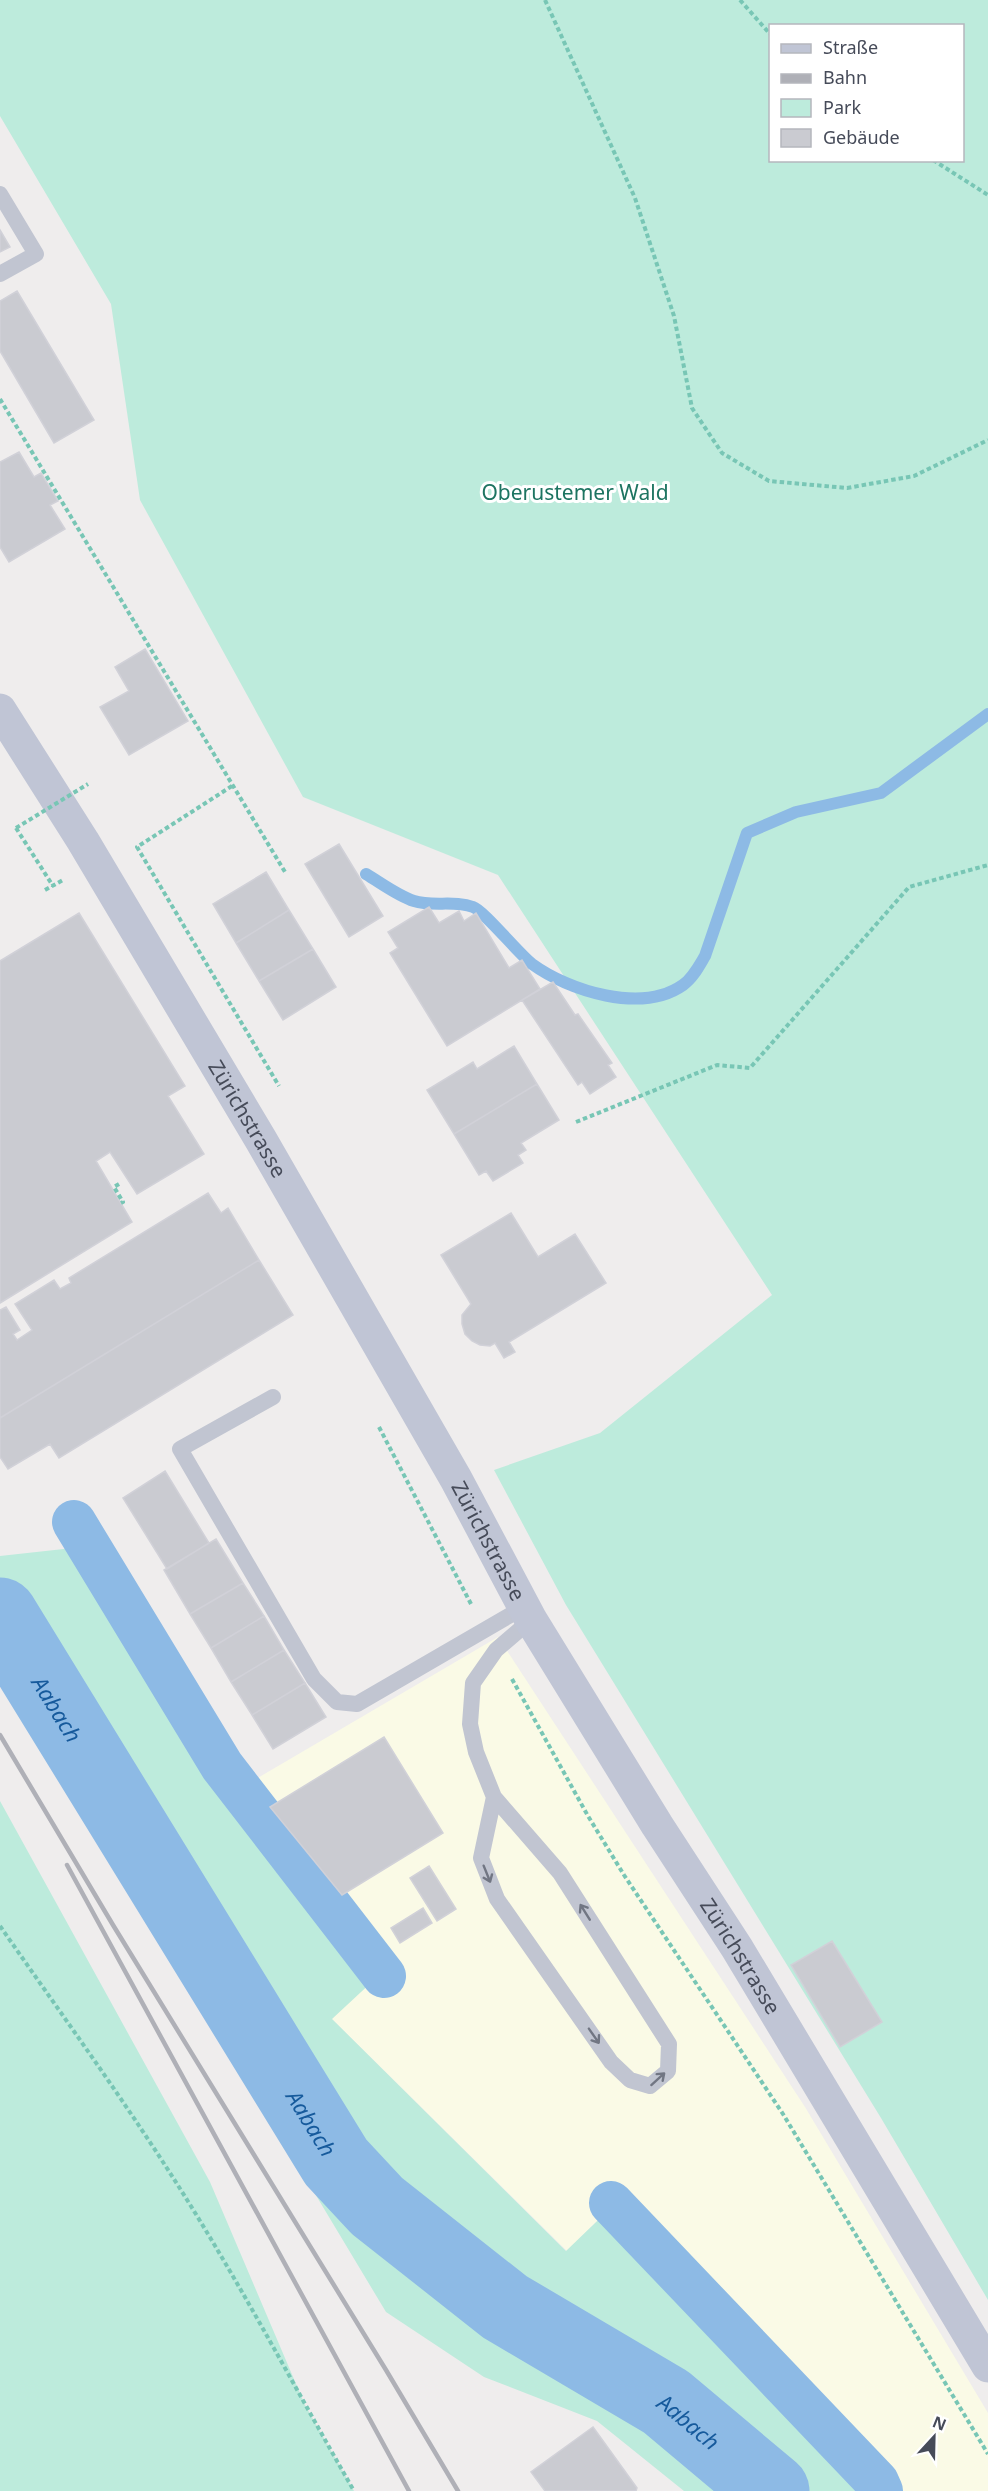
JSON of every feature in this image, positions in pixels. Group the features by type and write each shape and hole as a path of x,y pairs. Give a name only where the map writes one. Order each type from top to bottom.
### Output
{"main road":[{"name":"Zürichstrasse","path":"0,710 83,841 261,1140 456,1479 528,1613 657,1825 737,1948 988,2366"}],"lane":[{"path":"0,194 36,254 0,274"},
{"path":"273,1397 180,1449 314,1679 337,1702 357,1704 528,1613"},
{"path":"494,1797 481,1858 497,1899 611,2062 630,2080 650,2086 668,2071 669,2044 560,1873 494,1797 476,1752 470,1725 473,1683 496,1650 528,1613"}],"path":[{"path":"545,0 635,198 674,316 692,408 722,453 769,481 847,488 914,476 988,440"},
{"path":"740,0 769,31"},
{"path":"936,162 988,195"},
{"path":"0,399 285,872"},
{"path":"53,886 15,828 88,784"},
{"path":"232,786 137,847 279,1086"},
{"path":"576,1122 717,1065 750,1068 909,887 988,865"},
{"path":"45,890 67,877"},
{"path":"119,1184 114,1187 123,1202 121,1203"},
{"path":"0,1926 133,2117 188,2201 244,2292 354,2491"}],"shaded area":[{"path":"498,1637 805,2107 988,2413 988,2491 889,2491 879,2469 617,2201 567,2251 332,2019 244,1786"}],"green space":[{"name":"Oberustemer Wald","path":"0,0 988,0 988,2300 881,2118 566,1605 494,1470 600,1433 772,1295 498,875 303,797 140,500 111,304 0,116"},
{"path":"100,1545 244,1785 389,1966 332,2019 566,2251 618,2201 879,2469 889,2491 684,2491 597,2421 484,2377 386,2312 0,1669 0,1556"},
{"path":"0,1801 210,2182 305,2405 354,2491 0,2491"}],"building":[{"path":"0,230 10,247 0,252"},
{"path":"17,291 94,420 54,443 0,351 0,301"},
{"path":"19,452 34,477 41,473 58,501 50,505 65,529 9,562 0,547 0,462"},
{"path":"145,649 188,721 129,755 100,707 129,691 115,667"},
{"path":"339,844 383,916 349,937 305,864"},
{"path":"266,872 289,910 236,943 213,904"},
{"path":"429,907 439,923 459,911 464,921 476,913 509,968 522,960 540,989 447,1046 390,953 398,948 388,932"},
{"path":"289,910 313,949 259,981 236,943"},
{"path":"79,913 185,1086 168,1096 204,1154 137,1194 110,1152 96,1161 132,1222 0,1303 0,961"},
{"path":"313,949 336,987 283,1020 259,981"},
{"path":"553,982 612,1063 608,1065 616,1077 590,1094 582,1082 578,1085 522,1000"},
{"path":"514,1046 537,1084 454,1134 427,1090 473,1062 477,1069"},
{"path":"537,1084 559,1120 521,1143 526,1150 518,1155 523,1163 493,1181 486,1171 479,1175 454,1134"},
{"path":"208,1193 221,1213 228,1208 259,1260 0,1418 0,1310 6,1307 20,1330 13,1334 17,1340 32,1330 15,1304 54,1280 60,1289 71,1283 69,1278"},
{"path":"511,1213 538,1257 575,1234 606,1283 509,1342 515,1352 504,1358 495,1343 490,1346 480,1345 465,1334 462,1315 471,1304 441,1255"},
{"path":"259,1260 293,1315 59,1458 50,1444 8,1469 0,1457 0,1418"},
{"path":"165,1471 209,1543 167,1569 123,1498"},
{"path":"216,1539 243,1583 190,1614 164,1570"},
{"path":"243,1583 264,1616 211,1648 190,1614"},
{"path":"264,1616 284,1650 231,1682 211,1648"},
{"path":"284,1650 305,1683 252,1715 231,1682"},
{"path":"305,1683 326,1717 273,1749 252,1715"},
{"path":"384,1737 443,1833 342,1895 270,1807"},
{"path":"429,1866 456,1909 437,1921 410,1878"},
{"path":"423,1908 432,1923 400,1943 391,1928"},
{"path":"832,1941 882,2022 840,2047 791,1965"},
{"path":"593,2427 637,2488 636,2491 545,2491 531,2472"}],"waterway":[{"path":"366,874 396,893 414,901 473,907 485,916 532,964 565,983 606,996 647,998 666,994 687,982 705,956 747,833 796,812 881,793 988,714"},
{"path":"74,1522 222,1766 384,1976"},
{"name":"Aabach","path":"0,1615 336,2162 377,2206 505,2307 666,2402 772,2491"},
{"path":"611,2203 877,2482 881,2491"}],"railway":[{"path":"0,1735 113,1925 458,2491"},
{"path":"67,1865 409,2491"}]}
